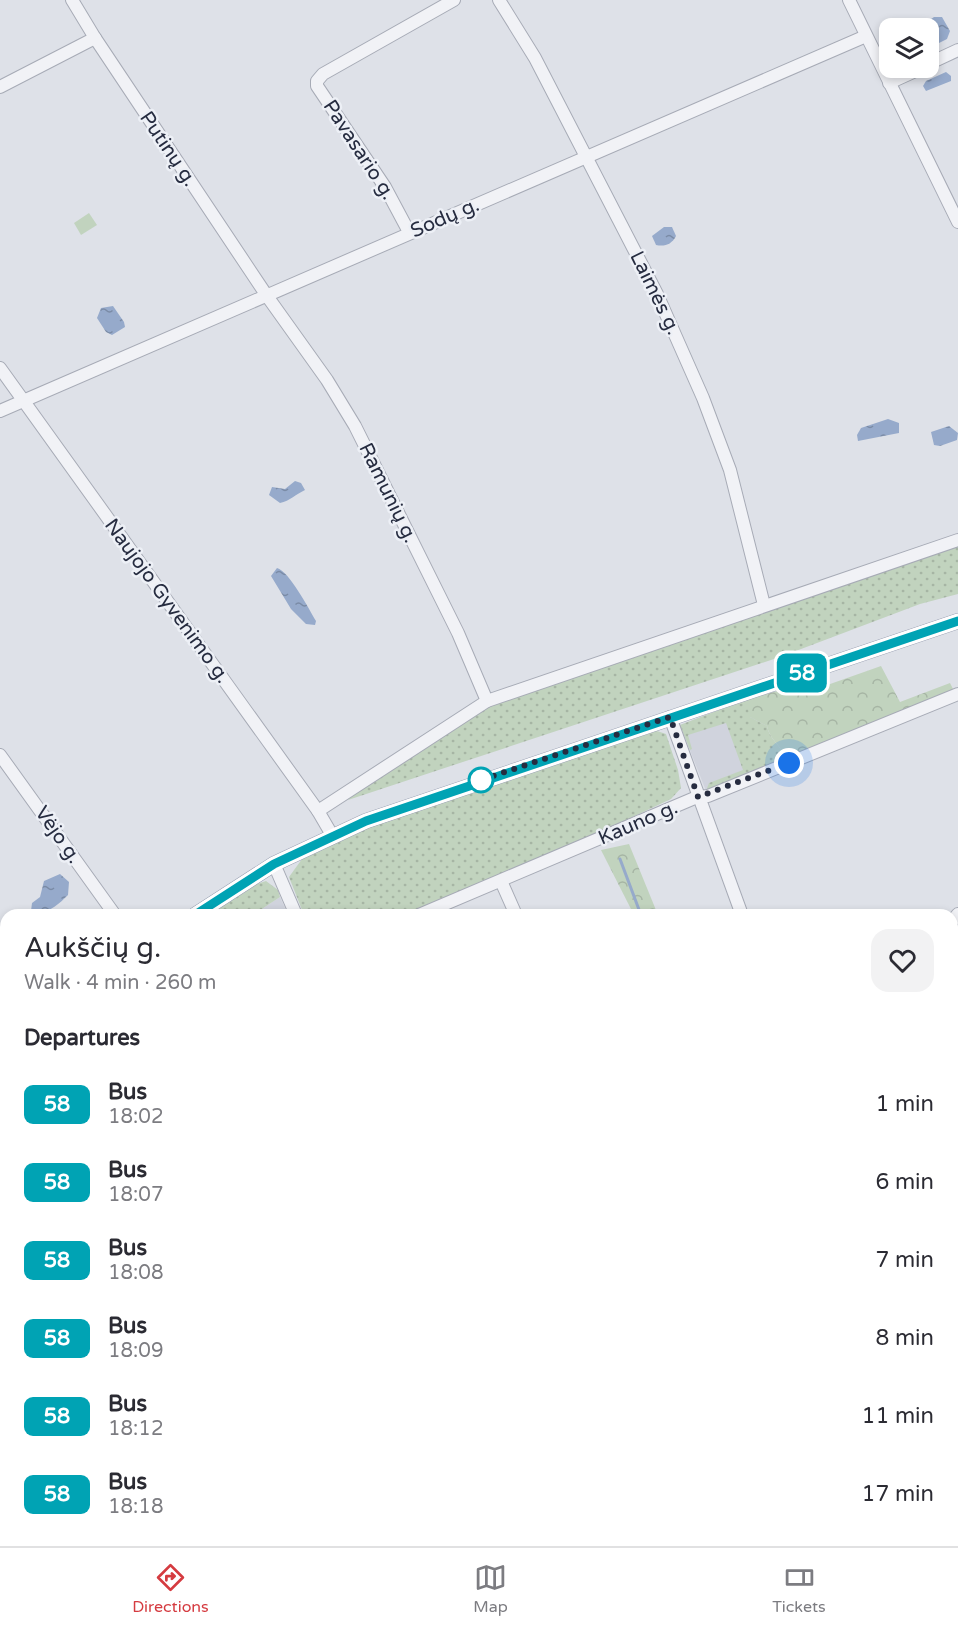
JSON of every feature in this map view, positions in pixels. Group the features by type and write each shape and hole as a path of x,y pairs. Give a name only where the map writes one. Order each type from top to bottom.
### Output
{"main road":[{"path":"204,909 274,864 332,835 450,790 958,621"}],"street":[{"name":"Putinų g.","path":"72,0 267,296"},
{"name":"Pavasario g.","path":"409,232 385,187 317,86 317,81 323,74 454,0"},
{"name":"Laimės g.","path":"499,0 517,26 662,303 703,398 730,470 764,605"},
{"path":"849,0 958,222"},
{"name":"Sodų g.","path":"0,411 866,36"},
{"path":"0,87 95,38"},
{"path":"939,59 958,50"},
{"path":"889,83 900,78"},
{"name":"Ramunių g.","path":"267,296 304,345 355,426 458,633 487,701"},
{"name":"Naujojo Gyvenimo g.","path":"0,368 318,811 332,835"},
{"path":"318,811 487,701 958,540"},
{"name":"Kauno g.","path":"433,909 698,797 708,796 957,696"},
{"path":"670,717 740,909"},
{"name":"Vėjo g.","path":"0,755 111,909"},
{"path":"274,864 293,909"},
{"path":"501,881 513,909"}],"shaded area":[{"path":"750,698 767,726 769,736 786,754 708,796 680,725"},
{"path":"280,897 285,909 262,909"}],"green space":[{"path":"89,213 97,225 81,235 74,223"},
{"path":"958,540 958,594 920,604 780,657 348,800 370,776 487,701"},
{"path":"881,666 900,702 950,683 954,691 871,725 860,727 789,763 767,726 750,717 747,704 750,698 803,686 816,689"},
{"path":"750,698 750,717 767,726 789,763 706,791 709,783 743,770 726,723 688,735 692,749 690,750 680,725"},
{"path":"654,730 666,734 678,770 681,788 671,799 528,866 420,909 302,909 289,877 302,859 368,828"},
{"path":"629,844 656,909 631,909 601,850"},
{"path":"266,881 278,890 280,897 262,909 218,909 257,884"}],"water":[{"path":"942,17 950,31 947,39 939,43 939,18 933,18"},
{"path":"946,72 951,76 951,81 926,91 923,86 926,81 939,78 939,75"},
{"path":"664,227 672,227 676,236 668,244 656,245 652,236"},
{"path":"113,306 125,327 112,335 106,332 97,318 101,308"},
{"path":"888,419 899,423 899,433 858,441 857,435 861,428"},
{"path":"949,426 958,433 957,440 940,446 934,445 931,432"},
{"path":"295,481 301,483 305,490 290,499 280,503 269,495 272,487 285,489"},
{"path":"277,568 287,576 298,591 316,621 315,625 306,624 291,609 271,576"},
{"path":"60,874 69,882 68,895 51,909 31,909 32,903 40,897 44,881"}],"waterway":[{"path":"620,859 639,909"}],"bus line":[{"name":"58","path":"203,909 250,878 301,849 366,821 450,790 958,621"}],"route":[{"path":"481,780 472,783 670,717 698,797 708,796 789,763"}]}
